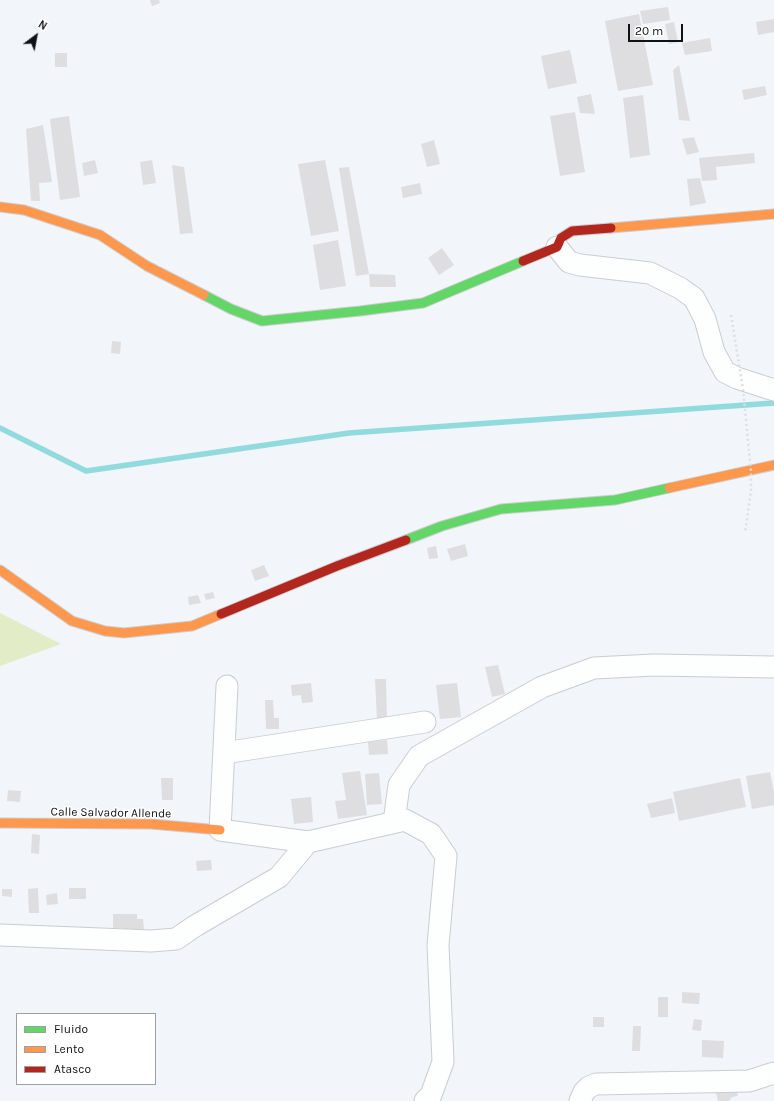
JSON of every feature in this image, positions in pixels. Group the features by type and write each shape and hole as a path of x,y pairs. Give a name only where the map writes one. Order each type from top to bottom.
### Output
{"street":[{"path":"0,207 24,210 100,235 147,266 231,308 262,321 423,303 557,247 561,238 572,231 774,214"},
{"path":"557,247 569,262 580,265 650,273 680,288 694,298 704,319 714,352 725,372 737,378 774,390"},
{"path":"0,570 72,621 105,631 124,633 192,626 344,563 442,526 501,509 615,500 774,465"},
{"path":"394,822 399,784 419,756 542,687 594,668 654,665 774,667"},
{"path":"227,686 220,830 308,842 405,820 431,834 446,856 438,945 443,1062 431,1094 425,1101"},
{"path":"224,753 425,722"},
{"name":"Calle Salvador Allende","path":"0,823 151,824 220,830"},
{"path":"0,934 150,941 176,939 195,926 279,877 308,842"},
{"path":"580,1101 584,1092 589,1087 596,1084 749,1081 774,1073"}],"path":[{"path":"731,315 743,389 751,464 751,491 746,533"}],"green space":[{"path":"0,613 61,644 0,666"}],"building":[{"path":"150,0 159,0 160,3 152,6"},
{"path":"668,7 670,20 643,24 640,11"},
{"path":"639,14 653,85 618,91 605,21"},
{"path":"774,19 774,32 758,35 756,22"},
{"path":"674,22 678,42 669,44 665,24"},
{"path":"710,38 712,51 685,55 682,43"},
{"path":"570,50 577,83 548,89 541,56"},
{"path":"55,53 67,53 67,67 55,67"},
{"path":"679,65 690,121 679,120 673,70"},
{"path":"765,86 767,95 744,100 742,90"},
{"path":"591,94 595,114 580,113 577,97"},
{"path":"643,95 650,155 630,158 623,98"},
{"path":"575,112 585,172 560,176 550,116"},
{"path":"69,116 80,197 60,200 50,119"},
{"path":"43,125 52,182 39,183 40,201 31,201 26,129"},
{"path":"694,137 699,152 687,155 682,139"},
{"path":"434,140 440,164 427,167 421,144"},
{"path":"754,153 755,163 716,167 717,180 702,181 699,158"},
{"path":"95,160 98,173 84,176 82,163"},
{"path":"152,160 156,183 143,185 140,162"},
{"path":"325,160 339,231 311,236 298,164"},
{"path":"172,165 184,167 193,233 180,234"},
{"path":"349,167 369,274 356,276 339,168"},
{"path":"700,178 706,203 690,206 687,179"},
{"path":"420,183 422,194 403,198 401,187"},
{"path":"338,240 346,286 320,290 313,245"},
{"path":"442,248 454,265 439,275 428,258"},
{"path":"369,274 395,275 396,287 370,287"},
{"path":"112,341 121,342 120,354 111,353"},
{"path":"465,544 468,556 451,561 447,549"},
{"path":"436,546 438,558 429,559 427,548"},
{"path":"264,565 269,576 255,581 251,570"},
{"path":"213,592 215,598 206,600 204,594"},
{"path":"198,595 201,603 189,605 188,597"},
{"path":"498,665 505,694 492,697 485,667"},
{"path":"375,679 386,679 387,721 377,721"},
{"path":"311,683 313,702 302,703 301,695 292,696 291,685"},
{"path":"457,683 461,717 440,719 436,685"},
{"path":"265,700 273,700 274,718 279,718 279,729 266,729"},
{"path":"387,740 388,754 369,755 368,742"},
{"path":"360,771 367,815 338,819 335,801 346,800 342,773"},
{"path":"770,772 774,792 774,805 752,809 746,776"},
{"path":"379,773 382,804 367,805 365,774"},
{"path":"161,778 173,778 173,800 162,800"},
{"path":"740,778 746,807 679,821 673,792"},
{"path":"8,790 21,791 20,802 7,801"},
{"path":"311,797 313,822 294,824 291,799"},
{"path":"672,798 675,813 651,818 647,804"},
{"path":"32,834 40,835 39,854 31,853"},
{"path":"211,860 212,870 197,871 196,861"},
{"path":"38,888 39,913 29,913 28,889"},
{"path":"69,888 86,888 86,899 69,899"},
{"path":"2,889 12,889 12,897 2,896"},
{"path":"57,893 58,904 47,905 46,895"},
{"path":"113,914 137,914 137,919 143,919 144,929 124,930 124,928 113,928"},
{"path":"682,992 700,993 699,1004 682,1003"},
{"path":"658,997 668,997 668,1017 658,1017"},
{"path":"593,1017 604,1017 604,1027 593,1027"},
{"path":"694,1019 702,1020 701,1031 692,1030"},
{"path":"633,1026 641,1026 640,1051 632,1051"},
{"path":"702,1040 724,1041 723,1058 702,1057"},
{"path":"715,1089 736,1089 738,1096 732,1097 729,1101 718,1101"}],"waterway":[{"path":"0,428 86,471 349,433 774,403"}],"traffic: fast":[{"path":"204,295 231,309 262,321 360,311 423,303 523,261"},
{"path":"406,540 442,526 501,509 615,500 669,488"}],"traffic: slow":[{"path":"0,207 24,210 100,235 147,266 204,295"},
{"path":"611,228 774,214"},
{"path":"669,488 774,465"},
{"path":"0,570 72,621 105,631 124,633 192,626 221,614"},
{"path":"0,823 151,824 220,830"}],"traffic: jam":[{"path":"523,261 557,247 561,238 572,231 611,228"},
{"path":"221,614 337,566 406,540"}]}
